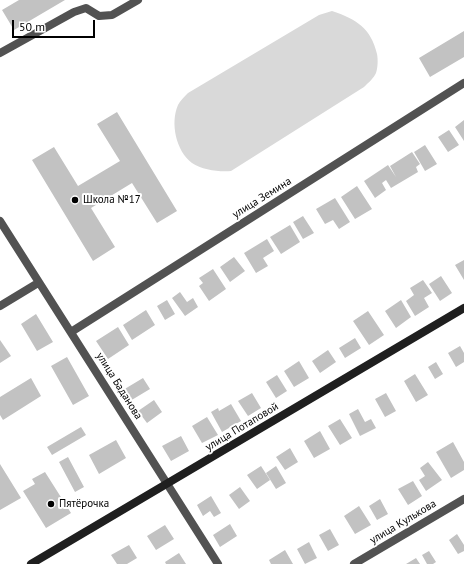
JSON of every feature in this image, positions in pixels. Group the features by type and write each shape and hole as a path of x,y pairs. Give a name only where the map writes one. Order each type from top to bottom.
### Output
{"main road":[{"name":"улица Потаповой","path":"31,564 464,308"}],"street":[{"path":"0,53 74,12 86,8 99,16 112,15 138,0"},
{"name":"улица Земина","path":"71,332 464,83"},
{"name":"улица Баданова","path":"0,221 218,564"},
{"path":"0,306 38,283"},
{"name":"улица Кулькова","path":"354,564 464,499"}],"shaded area":[{"path":"332,11 355,21 371,37 377,54 378,63 374,77 364,87 231,171 206,169 192,163 186,158 178,144 175,128 176,112 181,100 188,93 319,15"}],"building":[{"path":"19,0 65,0 14,30 2,10"},
{"path":"464,31 464,57 430,77 419,58"},
{"path":"117,112 177,211 157,223 132,183 91,208 115,247 93,261 32,160 54,147 78,186 120,161 97,124"},
{"path":"464,120 464,141 455,127"},
{"path":"449,130 459,145 448,152 438,137"},
{"path":"425,145 437,164 425,171 414,152"},
{"path":"412,152 420,164 416,167 418,172 391,188 386,180 382,183 386,190 375,198 364,181 388,165 396,177 390,166"},
{"path":"357,186 372,209 355,219 341,197"},
{"path":"335,198 350,222 339,229 333,220 325,224 316,209"},
{"path":"303,216 314,233 303,239 293,222"},
{"path":"290,225 300,242 281,254 270,237"},
{"path":"267,239 274,251 263,258 268,266 256,273 244,253"},
{"path":"234,257 245,271 230,282 220,267"},
{"path":"464,260 464,280 455,265"},
{"path":"213,269 226,289 209,301 199,286 203,283 199,278"},
{"path":"441,276 452,293 440,301 429,284"},
{"path":"423,280 432,293 424,298 429,307 415,316 406,301 414,295 410,288"},
{"path":"180,292 187,302 193,298 198,307 185,316 172,298"},
{"path":"167,300 175,314 165,320 157,306"},
{"path":"401,300 411,317 396,328 385,311"},
{"path":"146,310 155,325 132,340 123,325"},
{"path":"368,311 384,335 369,345 353,321"},
{"path":"36,314 53,342 37,351 21,324"},
{"path":"118,327 129,345 108,359 96,341"},
{"path":"355,338 361,348 345,358 339,348"},
{"path":"0,340 11,356 0,363"},
{"path":"460,346 464,353 464,362 456,367 448,353"},
{"path":"328,350 336,362 320,373 312,361"},
{"path":"67,357 89,396 73,405 51,366"},
{"path":"299,361 309,378 294,387 284,371"},
{"path":"436,362 443,374 435,379 428,367"},
{"path":"415,374 428,395 416,402 404,381"},
{"path":"277,375 287,391 276,398 266,382"},
{"path":"31,378 41,396 3,420 0,415 0,397"},
{"path":"143,378 150,389 130,401 123,390"},
{"path":"252,393 261,408 248,416 238,401"},
{"path":"386,393 396,411 385,417 375,399"},
{"path":"154,400 162,412 147,423 138,411"},
{"path":"231,404 241,421 222,432 211,412 218,408 219,411"},
{"path":"358,409 365,422 371,419 376,428 360,436 349,414"},
{"path":"207,417 218,435 202,443 192,426"},
{"path":"340,419 352,438 340,445 328,426"},
{"path":"81,427 86,435 52,455 47,447"},
{"path":"320,431 330,449 314,458 304,441"},
{"path":"181,436 189,451 171,461 162,446"},
{"path":"116,440 126,458 99,474 89,455"},
{"path":"453,442 464,462 464,470 451,478 436,452"},
{"path":"290,448 298,462 285,470 276,457"},
{"path":"68,457 84,487 75,492 59,462"},
{"path":"428,462 442,480 426,491 419,480 425,476 420,468"},
{"path":"0,464 21,498 0,510"},
{"path":"261,466 270,480 257,489 247,475"},
{"path":"276,466 286,483 276,489 266,473"},
{"path":"45,472 71,513 46,528 23,491 35,484 32,479"},
{"path":"413,481 422,496 408,505 398,489"},
{"path":"240,487 250,501 239,509 229,495"},
{"path":"211,496 221,513 214,517 210,511 203,516 197,505"},
{"path":"380,499 388,514 377,520 369,506"},
{"path":"359,506 371,525 355,534 344,516"},
{"path":"230,524 237,536 220,547 213,535"},
{"path":"165,525 174,539 156,550 147,536"},
{"path":"330,529 339,545 328,551 319,535"},
{"path":"457,534 464,545 464,551 458,554 449,540"},
{"path":"309,542 317,558 305,564 297,549"},
{"path":"129,545 137,558 127,564 117,564 111,555"},
{"path":"285,550 293,564 271,564 269,560"},
{"path":"429,551 436,562 433,564 427,564 422,555"},
{"path":"179,553 186,564 166,564 165,562"},
{"path":"416,558 420,564 406,564"}],"place":[{"name":"Школа №17","path":"75,200"},
{"name":"Пятёрочка","path":"51,504"}]}
